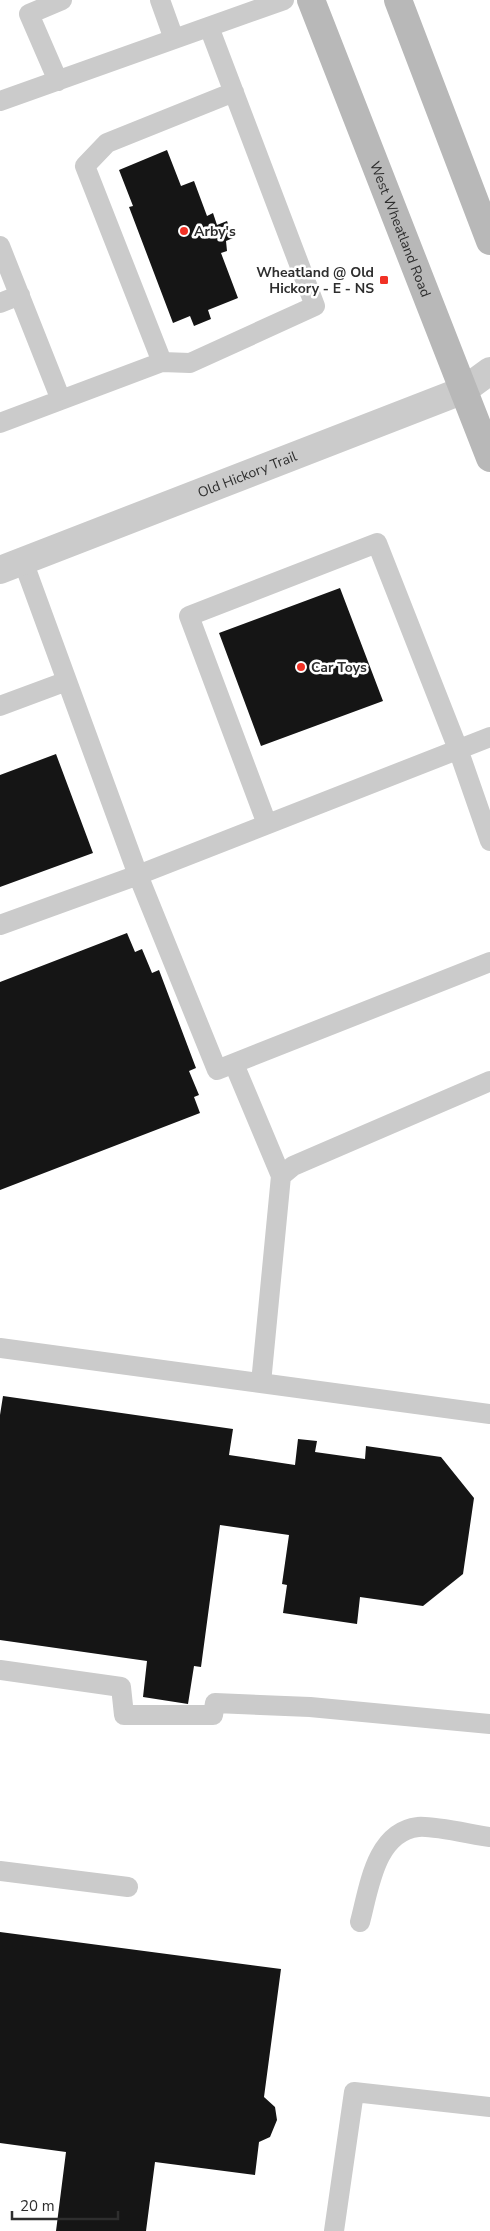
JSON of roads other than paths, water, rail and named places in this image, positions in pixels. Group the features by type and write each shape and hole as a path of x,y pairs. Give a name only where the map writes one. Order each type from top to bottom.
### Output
{"main road":[{"name":"West Wheatland Road","path":"311,0 490,458"},
{"path":"398,0 490,241"}],"street":[{"name":"Old Hickory Trail","path":"12,565 464,390 490,370"}],"lane":[{"path":"58,81 26,7 62,0"},
{"path":"160,0 174,39"},
{"path":"0,101 284,0"},
{"path":"0,423 162,362 190,363 315,306 209,27"},
{"path":"162,362 85,166 107,143 234,92"},
{"path":"0,246 61,400"},
{"path":"0,303 20,295"},
{"path":"267,824 189,616 377,543 458,749 490,841"},
{"path":"12,565 67,682 138,875 217,1070 490,962"},
{"path":"0,706 67,682"},
{"path":"0,925 138,875 490,737"},
{"path":"234,1064 281,1176 261,1383"},
{"path":"281,1176 292,1166 490,1082"},
{"path":"0,1348 490,1414"},
{"path":"0,1670 121,1687 124,1715 212,1715 215,1703 310,1707 490,1724"},
{"path":"360,1922 376,1861 392,1837 418,1827 490,1837"},
{"path":"0,1871 128,1887"},
{"path":"334,2231 354,2092 490,2107"}],"place":[{"name":"Arby's","path":"184,231"},
{"name":"Wheatland @ Old Hickory - E - NS","path":"384,280"},
{"name":"Car Toys","path":"301,667"}]}
